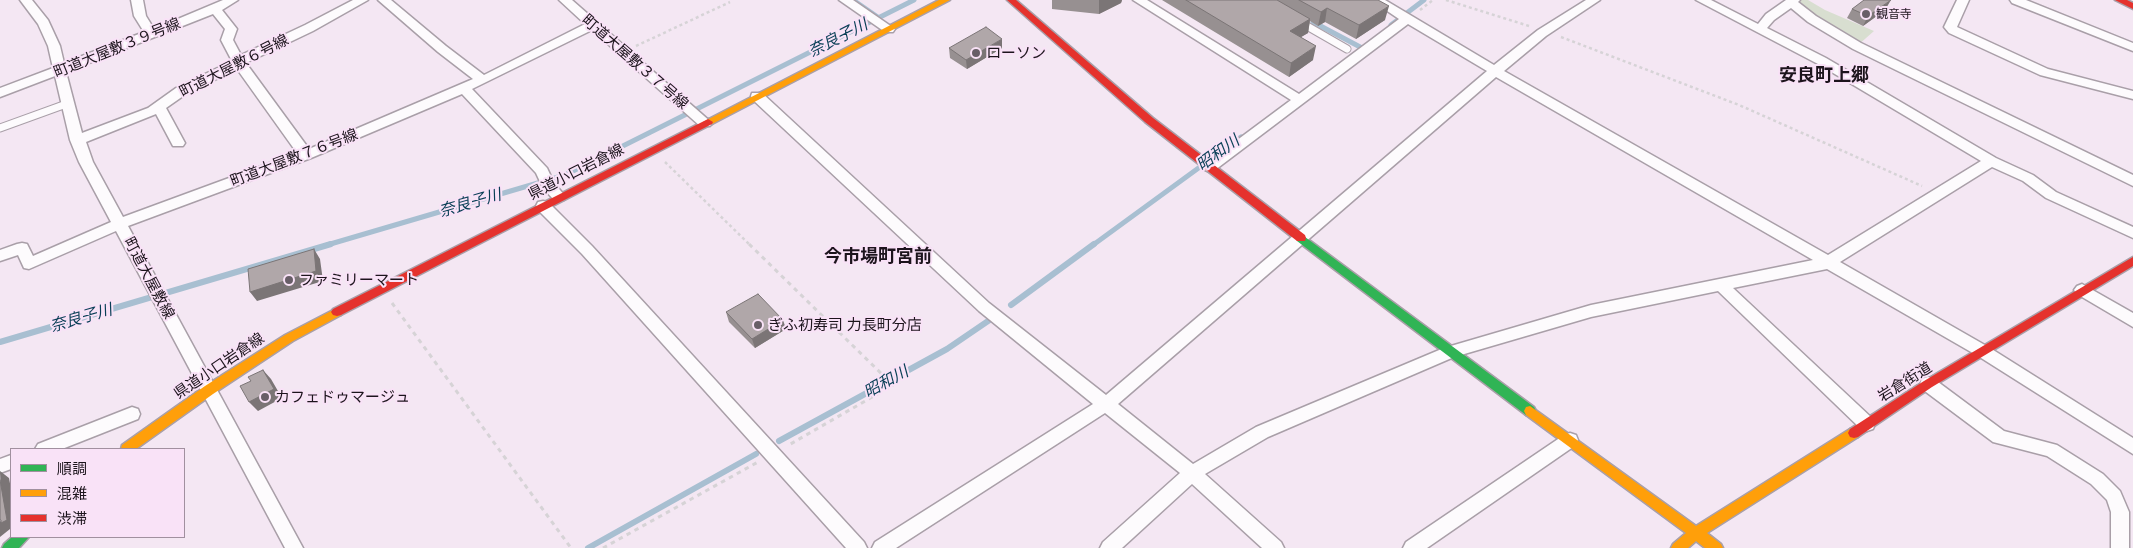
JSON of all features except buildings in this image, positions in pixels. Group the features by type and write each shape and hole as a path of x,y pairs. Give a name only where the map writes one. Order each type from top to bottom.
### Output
{"street":[{"name":"町道大屋敷線","path":"26,0 48,31 61,70 78,140 86,162 294,548"},
{"path":"137,0 140,16 151,34"},
{"name":"町道大屋敷３９号線","path":"0,93 215,9 232,0"},
{"name":"町道大屋敷６号線","path":"78,140 153,111 181,91 362,0"},
{"path":"384,0 424,31 442,49 483,80"},
{"name":"町道大屋敷３７号線","path":"566,0 705,123"},
{"path":"845,0 889,29"},
{"name":"県道小口岩倉線","path":"128,448 209,390 288,338 946,0"},
{"path":"1011,0 1149,120 1450,352 1716,548"},
{"path":"1139,0 1295,97"},
{"path":"1377,0 1495,71 1984,352 2133,447"},
{"path":"881,548 1108,403 1495,71 1545,31 1594,0"},
{"path":"1702,0 1822,61 1991,162 2028,178 2051,195 2133,232"},
{"path":"1961,0 1950,27 1952,30 2044,72 2133,95"},
{"path":"2016,0 2133,47"},
{"path":"2119,0 2133,6"},
{"path":"1760,29 1770,17 1792,1 1812,19 1857,46 2133,181"},
{"path":"215,9 231,29 227,40 239,62 306,155"},
{"path":"1206,164 1403,15"},
{"name":"町道大屋敷７６号線","path":"0,256 22,248 29,264 120,224 306,155 483,80 593,25"},
{"path":"464,88 542,171 548,185 559,198"},
{"path":"757,96 984,307 1108,403 1192,473 1276,548"},
{"path":"159,107 178,143"},
{"path":"1109,548 1192,473 1262,432 1450,352 1591,311 1828,264 1991,162"},
{"path":"543,206 600,264 858,548"},
{"name":"岩倉街道","path":"1678,548 1696,533 1790,475 1928,384 2133,261"},
{"path":"1721,285 1867,424"},
{"path":"2082,290 2133,321"},
{"path":"1928,384 1999,437 2051,450 2097,479 2114,496 2120,512 2120,548"},
{"path":"47,448 132,414"},
{"path":"1412,548 1570,440"},
{"path":"9,548 21,538"}],"lane":[{"path":"1296,20 1347,49"},
{"path":"0,128 69,103"}],"path":[{"path":"1446,0 1545,31 1739,105 1939,194"},
{"path":"624,52 730,2"},
{"path":"603,548 893,385 652,150"},
{"path":"381,289 571,548"}],"shaded area":[{"path":"1794,0 1808,0 1825,10 1874,31 1857,46"}],"waterway":[{"path":"853,0 879,18"},
{"name":"奈良子川","path":"879,18 914,0"},
{"name":"昭和川","path":"1391,25 1424,0"},
{"name":"奈良子川","path":"327,245 565,175 879,18"},
{"path":"1313,22 1362,48"},
{"name":"昭和川","path":"1093,245 1241,137"},
{"name":"奈良子川","path":"0,342 331,244"},
{"name":"昭和川","path":"1011,305 1094,244"},
{"name":"昭和川","path":"779,441 947,349 991,319"},
{"name":"昭和川","path":"588,548 756,454"}],"traffic: fast":[{"path":"1301,238 1530,411"},
{"path":"9,548 21,538"}],"traffic: slow":[{"path":"708,122 946,0"},
{"path":"128,448 209,390 289,338 337,312"},
{"path":"1530,411 1716,548"},
{"path":"1678,548 1696,533 1854,433"}],"traffic: jam":[{"path":"1011,0 1149,120 1301,238"},
{"path":"2119,0 2133,6"},
{"path":"337,312 708,122"},
{"path":"1854,433 1928,384 2133,261"}],"place":[{"name":"観音寺","path":"1866,14"},
{"name":"ローソン","path":"976,53"},
{"name":"ファミリーマート","path":"289,280"},
{"name":"ぎふ初寿司 力長町分店","path":"758,325"},
{"name":"カフェドゥマージュ","path":"265,397"}],"district":[{"name":"安良町上郷","path":"1824,75"},
{"name":"今市場町宮前","path":"878,256"}]}
